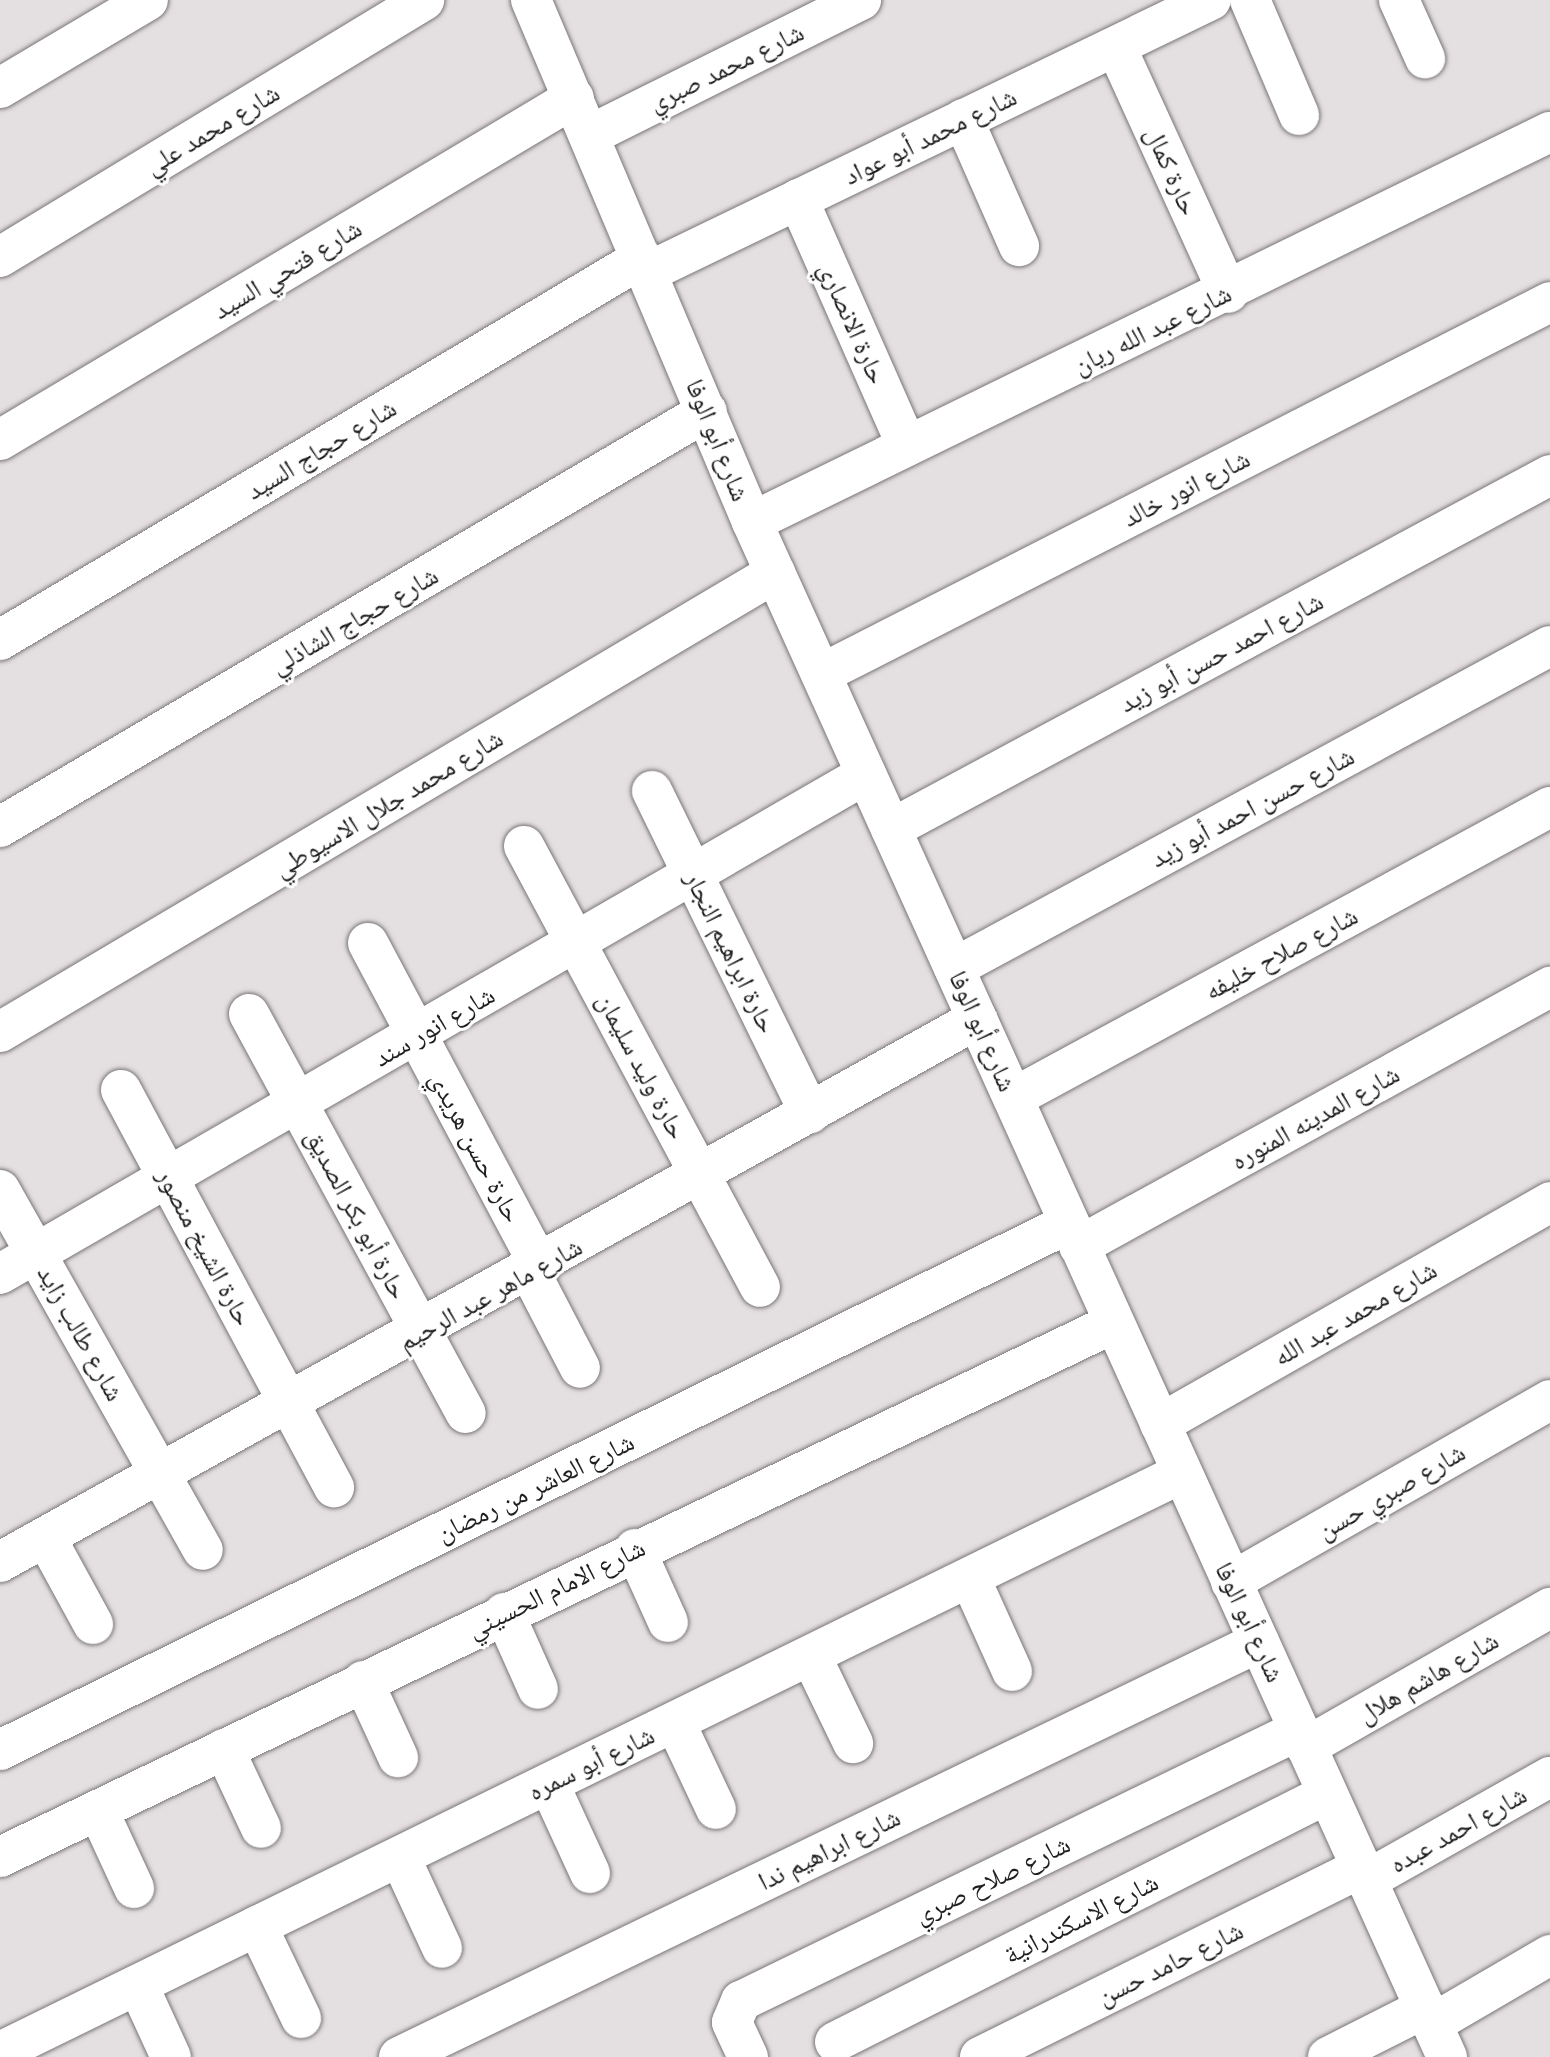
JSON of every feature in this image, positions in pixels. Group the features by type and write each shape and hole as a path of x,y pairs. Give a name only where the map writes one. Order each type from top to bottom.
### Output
{"street":[{"path":"0,88 148,0"},
{"name":"شارع محمد علي","path":"0,257 424,0"},
{"name":"شارع أبو الوفا","path":"531,0 752,522 1435,2030"},
{"name":"شارع محمد صبري","path":"590,135 861,0"},
{"name":"شارع محمد أبو عواد","path":"645,265 798,199 1117,49 1211,0"},
{"path":"1250,0 1299,115"},
{"path":"1399,0 1425,58"},
{"name":"حارة كمال","path":"1117,49 1228,293"},
{"name":"شارع فتحي السيد","path":"0,440 574,98"},
{"path":"963,119 1019,246"},
{"name":"شارع عبد الله ريان","path":"752,522 1228,293 1550,132"},
{"name":"حارة الانصاري","path":"798,199 907,446"},
{"name":"شارع حجاج السيد","path":"0,640 645,265"},
{"name":"شارع انور خالد","path":"821,674 1550,302"},
{"name":"شارع حجاج الشاذلي","path":"0,827 707,411"},
{"name":"شارع احمد حسن أبو زيد","path":"891,829 1550,475"},
{"name":"شارع محمد جلال الاسيوطي","path":"0,1032 775,573"},
{"name":"شارع حسن احمد أبو زيد","path":"954,968 1550,646"},
{"name":"شارع انور سند","path":"0,1274 577,944 866,774"},
{"name":"حارة ابراهيم النجار","path":"652,791 810,1113"},
{"name":"شارع صلاح خليفه","path":"1013,1098 1550,807"},
{"name":"حارة وليد سليمان","path":"524,846 760,1287"},
{"name":"حارة حسن هريدي","path":"368,943 535,1269 580,1368"},
{"name":"شارع المدينه المنوره","path":"1074,1234 1550,987"},
{"name":"حارة أبو بكر الصديق","path":"249,1014 466,1413"},
{"name":"شارع ماهر عبد الرحيم","path":"0,1562 422,1332 977,1019"},
{"name":"حارة الشيخ منصور","path":"121,1090 334,1488"},
{"name":"شارع طالب زايد","path":"0,1190 203,1550"},
{"name":"شارع محمد عبد الله","path":"1160,1424 1550,1202"},
{"name":"شارع العاشر من رمضان","path":"0,1750 1074,1234"},
{"name":"شارع الامام الحسيني","path":"0,1857 635,1549 1114,1323"},
{"name":"شارع صبري حسن","path":"1231,1582 1550,1400"},
{"name":"شارع أبو سمره","path":"11,2052 257,1926 1182,1473"},
{"path":"46,1538 93,1624"},
{"path":"635,1549 668,1622"},
{"path":"970,1578 1012,1671"},
{"name":"شارع هاشم هلال","path":"1302,1738 1550,1608"},
{"path":"504,1613 538,1689"},
{"name":"شارع ابراهيم ندا","path":"399,2057 1259,1642"},
{"path":"811,1656 853,1743"},
{"path":"363,1681 398,1757"},
{"path":"675,1722 716,1809"},
{"name":"شارع صلاح صبري","path":"748,2057 732,2022 741,2001 1302,1738"},
{"path":"224,1749 261,1828"},
{"name":"شارع احمد عبده","path":"1364,1874 1550,1777"},
{"path":"549,1784 590,1873"},
{"name":"شارع الاسكندرانية","path":"835,2042 1327,1794"},
{"path":"98,1810 134,1888"},
{"path":"400,1857 442,1948"},
{"name":"شارع حامد حسن","path":"980,2057 1364,1874"},
{"path":"257,1926 301,2018"},
{"path":"1328,2057 1435,2030 1550,1955"},
{"path":"138,1985 171,2057"}]}
